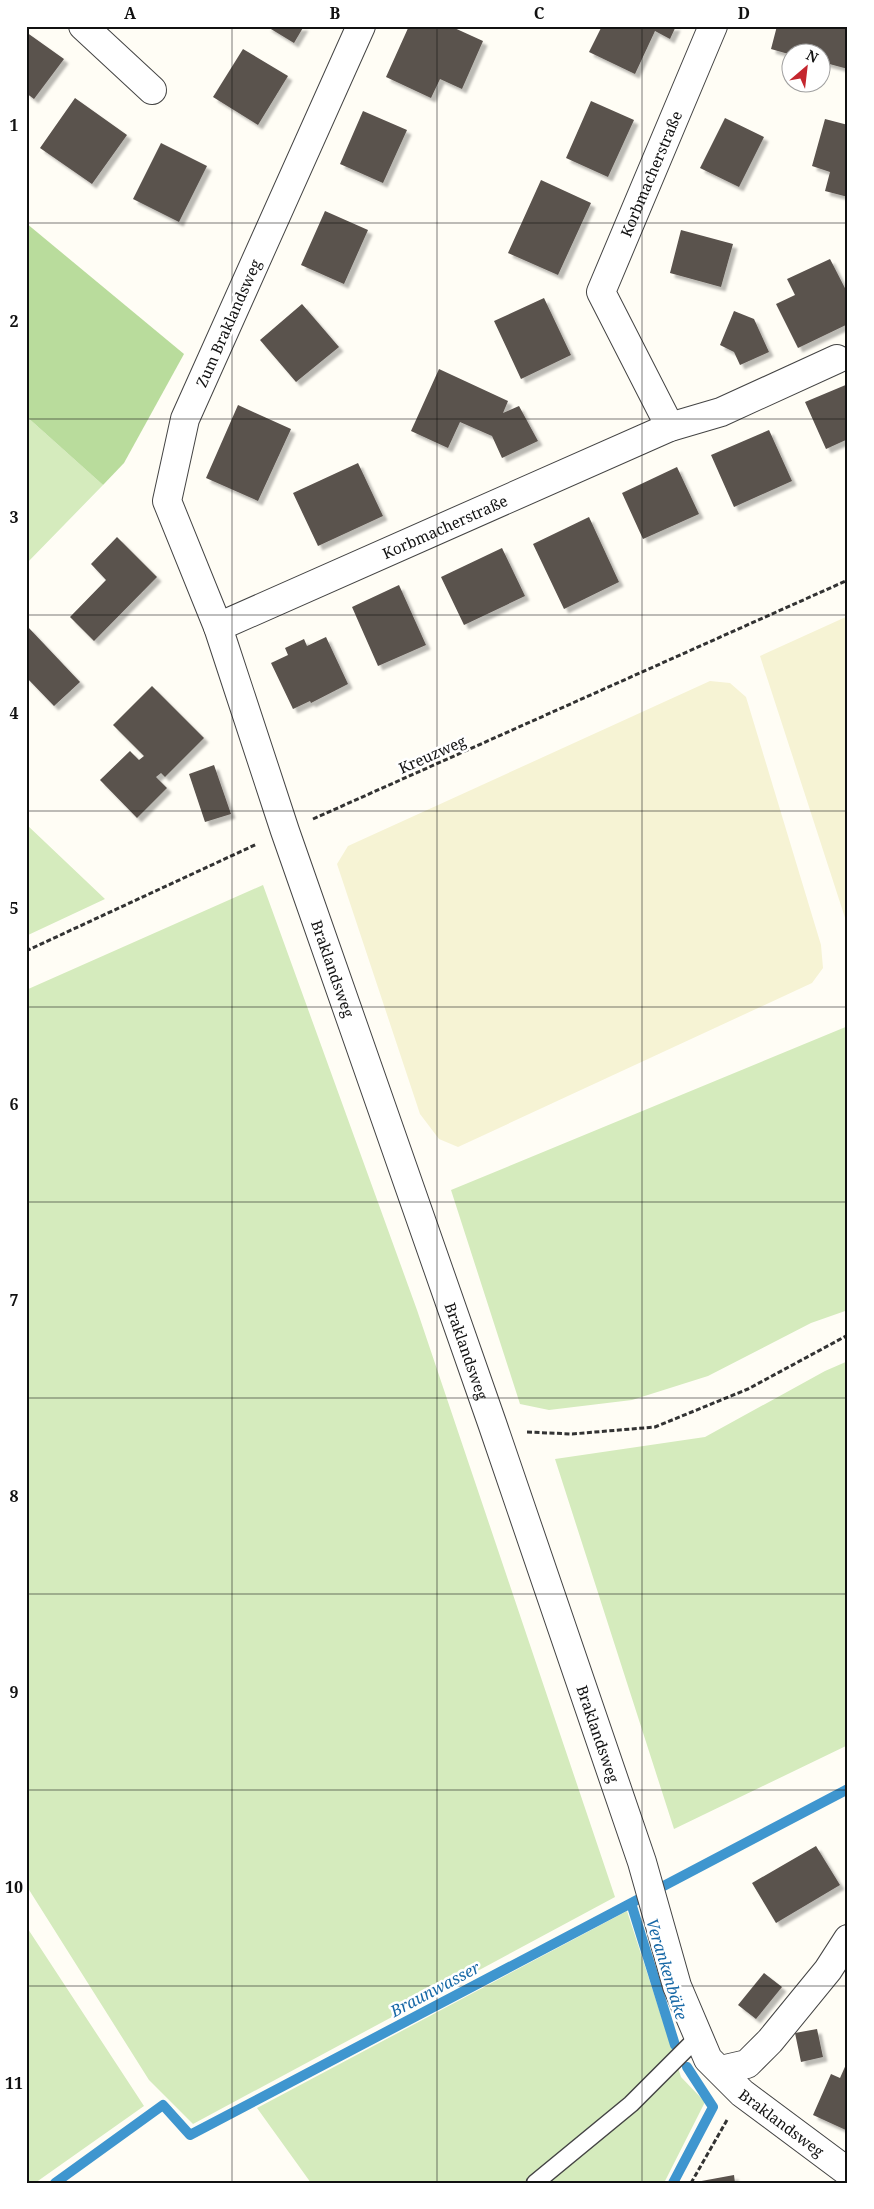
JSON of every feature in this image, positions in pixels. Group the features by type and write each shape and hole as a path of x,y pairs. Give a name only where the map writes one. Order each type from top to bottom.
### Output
{"street":[{"path":"83,26 152,90"},
{"name":"Zum Braklandsweg","path":"218,627 167,501 185,419 361,26"},
{"name":"Korbmacherstraße","path":"670,427 601,292 713,26"},
{"name":"Korbmacherstraße","path":"218,627 670,427 721,412 837,359"},
{"name":"Braklandsweg","path":"218,627 285,832 492,1423 642,1862 677,1986 708,2059 742,2092 848,2172"},
{"name":"Braklandsweg","path":"721,2070 747,2064 770,2041 828,1970 848,1939"}],"lane":[{"path":"535,2183 631,2104 699,2036"}],"path":[{"name":"Kreuzweg","path":"26,951 285,832 848,580"},
{"path":"492,1423 530,1432 555,1433 655,1427 748,1389 848,1335"},
{"path":"691,2183 742,2092"}],"shaded area":[{"path":"848,616 848,927 760,656"},
{"path":"710,681 730,683 746,697 821,945 823,968 812,983 458,1147 439,1139 420,1114 337,864 348,846"}],"green space":[{"path":"26,223 184,354 124,463 103,485 26,416"},
{"path":"26,416 103,485 26,564"},
{"path":"26,824 105,899 26,936"},
{"path":"263,885 417,1310 615,1897 193,2124 149,2080 26,1885 26,990"},
{"path":"848,1026 848,1310 811,1323 708,1376 632,1400 549,1410 520,1404 451,1190"},
{"path":"848,1361 848,1745 674,1829 555,1459 705,1437 825,1371"},
{"path":"627,1911 681,2077 705,2102 664,2183 311,2183 257,2108"},
{"path":"26,1926 144,2106 35,2183 26,2183"}],"building":[{"path":"266,26 304,26 294,43"},
{"path":"409,26 450,26 483,41 462,89 440,79 431,98 386,77"},
{"path":"602,26 676,26 670,39 655,31 635,74 589,52"},
{"path":"777,26 848,26 848,69 832,65 832,42 782,42 782,52 771,49"},
{"path":"26,32 64,59 34,99 26,93"},
{"path":"243,49 288,76 258,125 213,97"},
{"path":"75,98 127,135 92,184 40,148"},
{"path":"591,101 634,120 608,177 566,158"},
{"path":"363,111 407,130 383,183 340,164"},
{"path":"725,118 764,137 739,187 700,168"},
{"path":"825,119 848,125 848,197 825,191 830,172 812,166"},
{"path":"161,143 207,166 179,222 133,199"},
{"path":"541,180 591,203 558,275 508,253"},
{"path":"325,211 368,230 344,284 301,265"},
{"path":"681,230 733,244 721,287 670,273"},
{"path":"830,259 848,294 848,324 798,348 776,304 795,295 787,279"},
{"path":"544,298 571,355 521,379 494,321"},
{"path":"302,304 339,347 296,382 260,340"},
{"path":"734,311 754,319 769,352 740,365 734,352 720,345"},
{"path":"439,369 508,401 503,413 519,406 538,441 502,458 492,436 460,422 448,448 411,431"},
{"path":"848,384 848,439 826,449 805,402"},
{"path":"238,405 291,429 258,501 206,478"},
{"path":"769,430 792,481 734,507 711,455"},
{"path":"358,463 383,516 318,546 293,493"},
{"path":"677,467 699,514 643,539 622,493"},
{"path":"589,517 619,582 564,609 533,544"},
{"path":"117,537 157,577 94,641 70,617 106,580 91,564"},
{"path":"502,548 525,596 464,625 441,577"},
{"path":"399,585 426,645 378,666 352,607"},
{"path":"28,627 80,682 54,706 26,677 26,629"},
{"path":"326,637 348,684 311,703 310,701 293,709 271,663 288,655 285,648 304,639 307,646"},
{"path":"152,686 204,738 165,777 161,773 156,777 167,788 137,818 100,780 130,751 139,760 144,756 113,725"},
{"path":"214,765 231,814 205,822 189,774"},
{"path":"816,1846 840,1885 776,1923 752,1883"},
{"path":"764,1973 782,1987 756,2019 738,2005"},
{"path":"817,2029 823,2057 801,2062 795,2033"},
{"path":"848,2060 848,2131 813,2115 831,2074 840,2078"},
{"path":"734,2175 735,2183 696,2183 696,2182"}],"waterway":[{"name":"Braunwasser","path":"55,2183 163,2105 190,2135 848,1789"},
{"name":"Verankenbäke","path":"631,1903 675,2045"},
{"name":"Verankenbäke","path":"673,2183 713,2107 687,2067"}]}
